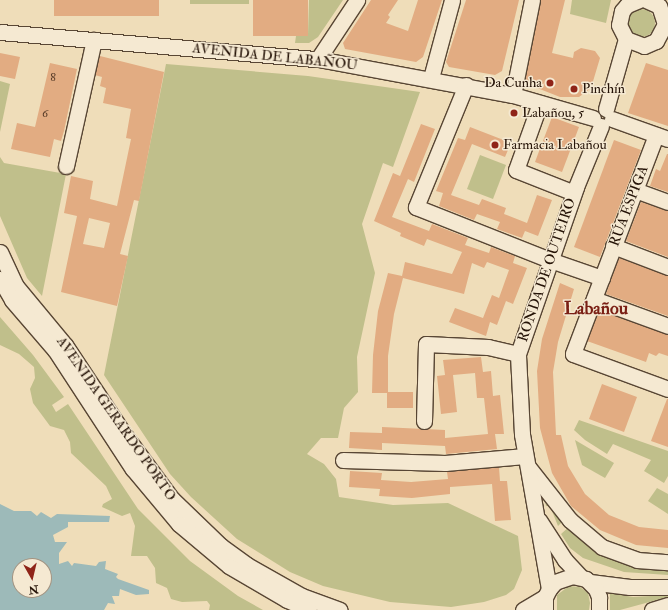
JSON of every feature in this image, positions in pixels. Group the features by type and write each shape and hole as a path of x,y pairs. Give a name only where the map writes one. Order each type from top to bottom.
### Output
{"street":[{"path":"318,59 357,0"},
{"path":"431,78 452,0"},
{"path":"513,95 532,0"},
{"path":"631,2 620,18 619,25 626,39 637,45 662,43 665,24 657,4"},
{"name":"AVENIDA DE LABAÑOU","path":"0,32 318,59 431,78 513,95 603,118 662,137"},
{"name":"RONDA DE OUTEIRO","path":"546,599 535,514 526,460 518,354 574,192 603,118 626,39"},
{"path":"66,166 94,40"},
{"path":"466,85 416,207 550,260 602,278"},
{"path":"540,103 516,170 574,192"},
{"name":"RÚA ESPIGA","path":"662,137 635,190 572,354 668,388"},
{"path":"635,190 668,202"},
{"path":"613,246 668,267"},
{"name":"AVENIDA GERARDO PORTO","path":"0,252 16,286 66,345 124,434 172,499 221,546 247,565 302,596 340,610"},
{"name":"AVENIDA GERARDO PORTO","path":"0,279 12,300 55,350 133,469 178,524 229,566 287,600 309,610"},
{"path":"594,299 668,326"},
{"path":"424,421 426,344 488,347 518,354"},
{"path":"343,460 444,463 526,460 565,515 602,547 637,560 668,562"},
{"name":"RONDA DE OUTEIRO","path":"535,514 565,560 586,580 599,597 599,610"},
{"path":"523,610 546,599 563,578 586,580 630,588 668,587"},
{"path":"652,610 668,605"}],"shaded area":[{"path":"190,0 249,0 249,4 190,4"},
{"path":"309,0 343,0 318,37 309,43 295,43 296,36 308,34"},
{"path":"572,0 611,0 606,23 570,14"},
{"path":"641,9 651,13 655,23 651,33 641,37 631,33 627,23 631,13"},
{"path":"166,64 308,76 420,92 393,167 383,163 362,224 375,273 357,357 358,392 344,408 338,438 321,438 307,454 324,464 336,479 339,497 393,505 448,503 518,536 522,570 514,589 506,595 484,602 451,607 390,602 323,586 290,572 237,539 191,497 170,474 104,375"},
{"path":"0,81 10,84 0,132"},
{"path":"480,155 506,165 493,199 467,189"},
{"path":"0,157 4,163 66,174 42,296 27,278 0,216"},
{"path":"0,317 33,355 64,397 52,405 56,412 68,404 138,509 190,561 238,596 263,610 209,610 210,605 207,601 182,602 171,599 167,588 156,583 155,568 147,556 131,556 135,526 130,513 122,516 102,507 103,504 112,499 106,486 71,453 70,442 64,430 50,426 33,403 30,389 35,378 34,367 19,354 0,345"},
{"path":"579,420 668,451 668,476 664,483 644,471 651,460 613,444 607,454 585,440 574,430"},
{"path":"575,440 614,463 605,478 582,465"},
{"path":"657,488 668,494 668,514 648,501"},
{"path":"543,491 565,519 558,526 550,506 546,506"},
{"path":"571,525 592,546 668,566 668,575 624,572 583,558 570,548 561,534"},
{"path":"569,586 580,587 588,593 590,603 589,610 557,610 557,595"},
{"path":"610,593 633,597 668,595 668,597 620,610 610,610"}],"water":[{"path":"0,504 14,511 31,511 37,516 41,512 51,518 57,514 110,516 109,522 68,522 68,527 53,535 55,542 67,542 59,553 59,564 68,561 72,566 74,563 96,566 99,562 106,561 105,569 118,574 116,577 118,579 149,590 149,594 136,595 120,589 119,596 112,596 115,604 108,603 104,610 0,610"}],"building":[{"path":"54,0 159,0 159,16 54,16"},
{"path":"253,0 308,0 308,36 253,36"},
{"path":"371,0 398,0 388,15 390,17 386,23 408,31 418,0 442,0 423,57 416,62 345,49 343,43"},
{"path":"466,0 519,0 502,71 495,75 449,67 446,62"},
{"path":"541,0 565,0 552,53 573,58 574,52 581,48 595,51 600,58 591,88 579,97 560,97 527,84 525,80"},
{"path":"0,53 20,57 15,79 0,76"},
{"path":"100,56 164,72 139,201 134,200 120,254 128,256 117,306 61,292 77,216 64,213 71,176 93,181 90,199 117,206 131,139 126,138 131,109 103,103 106,88 100,86 102,77 95,75","holes":["89,218 110,223 104,248 83,244"]},
{"path":"50,63 77,69 61,141 54,139 50,157 11,149 17,123 35,127"},
{"path":"646,63 668,70 668,126 628,113"},
{"path":"552,117 579,127 562,172 535,162"},
{"path":"421,124 435,129 414,182 408,179 392,217 429,231 432,224 468,238 465,245 489,253 491,247 515,256 513,263 527,268 513,304 506,301 497,325 490,322 486,336 449,322 455,308 483,318 492,295 499,298 509,270 487,262 484,268 472,263 464,294 403,278 394,314 388,356 388,392 413,392 413,408 387,408 387,393 372,393 373,355 378,311 388,273 402,276 405,262 452,274 462,252 427,239 424,246 400,236 401,233 374,221 393,173 400,176"},
{"path":"470,127 511,143 505,157 472,144 451,195 479,205 482,199 506,208 504,214 527,223 537,195 552,200 538,236 525,231 522,238 497,229 500,222 477,214 474,220 439,206 443,193 436,191 458,138 465,140"},
{"path":"614,140 641,150 600,257 574,247"},
{"path":"667,154 668,192 650,186 656,169 660,171"},
{"path":"641,202 668,211 668,257 626,241"},
{"path":"619,258 668,276 668,316 606,294"},
{"path":"560,283 574,289 558,342 553,372 556,435 561,435 568,466 585,494 609,515 639,527 668,530 668,548 636,545 600,530 571,506 552,473 540,428 537,371 542,339"},
{"path":"599,310 668,335 668,356 659,353 656,356 649,353 646,362 587,341"},
{"path":"481,357 483,372 491,371 493,396 500,395 504,434 495,434 497,449 446,454 445,446 382,443 382,450 349,448 350,432 382,433 382,427 445,430 445,438 488,434 484,398 477,398 475,373 453,375 457,412 441,414 437,376 445,375 443,360"},
{"path":"602,384 637,397 624,432 589,419"},
{"path":"668,399 668,447 651,441"},
{"path":"499,467 500,481 507,481 511,520 495,521 492,484 450,487 450,494 412,498 379,496 380,489 349,487 350,471 382,473 381,480 411,482 448,479 447,472"}],"place":[{"name":"Da Cunha","path":"550,83"},
{"name":"Pinchín","path":"574,89"},
{"name":"Labañou, 5","path":"514,113"},
{"name":"Farmacia Labañou","path":"495,145"}],"district":[{"name":"Labañou","path":"596,309"}]}
